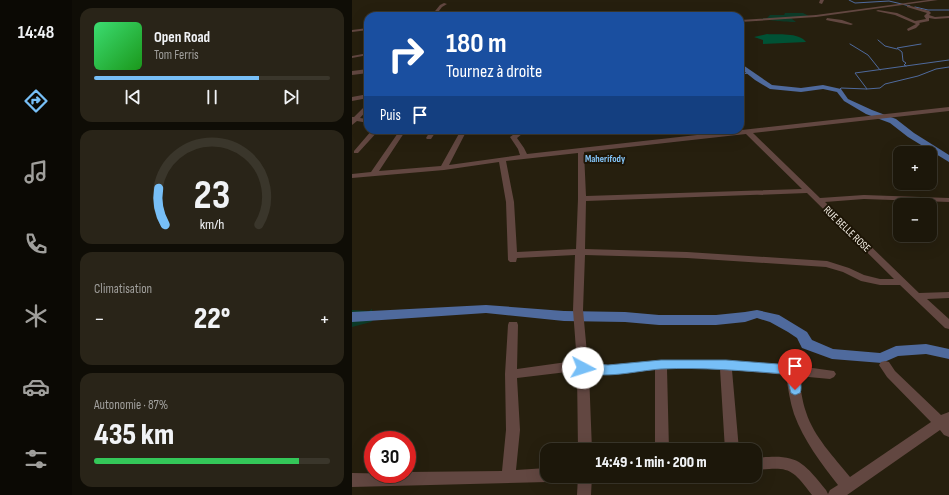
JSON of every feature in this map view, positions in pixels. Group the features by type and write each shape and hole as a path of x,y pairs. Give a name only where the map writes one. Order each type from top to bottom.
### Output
{"street":[{"path":"899,0 942,0"},
{"path":"744,21 820,16 936,0"},
{"path":"436,12 440,6 445,4"},
{"path":"868,9 896,14 915,22 928,20 926,16 929,13 928,12 903,4"},
{"path":"820,16 824,19 842,21 851,24"},
{"path":"926,16 935,18 949,17"},
{"path":"908,30 918,24 915,22"},
{"path":"352,31 364,30"},
{"path":"352,57 364,55"},
{"path":"352,73 364,72"},
{"path":"352,99 364,97"},
{"path":"744,131 890,116 949,108"},
{"path":"353,121 364,109"},
{"path":"353,121 364,120"},
{"name":"RUE BELLE ROSE","path":"747,131 807,191 949,325"},
{"path":"356,152 372,134"},
{"path":"373,174 400,134"},
{"path":"429,138 432,134"},
{"path":"444,168 462,134"},
{"path":"518,134 514,137 521,148 524,157"},
{"path":"352,176 444,168 502,158 524,157 721,134"},
{"path":"581,150 582,199 578,310 583,368 585,443"},
{"path":"502,158 510,202 514,258 580,252 687,255 826,264 846,270 861,278 880,282 902,282"},
{"path":"582,199 807,191"},
{"path":"817,200 864,197 949,200"},
{"path":"917,296 949,295"},
{"path":"508,477 513,430 513,325"},
{"path":"661,365 662,443"},
{"path":"512,374 567,367 608,370 661,365 726,365 830,374"},
{"path":"726,365 732,443"},
{"path":"834,495 946,424 891,374 885,365"},
{"path":"791,370 800,412 809,433 820,452 848,486"},
{"path":"762,464 792,464 801,471 821,495"},
{"path":"352,480 540,475"},
{"path":"584,495 585,483"}],"green space":[{"path":"785,13 803,13 809,16 791,18 796,22 773,21 762,18 767,18 770,15 784,15"},
{"path":"767,34 793,35 803,39 806,42 763,44 763,40 754,37"},
{"path":"372,309 374,319 371,322 352,327 352,310 369,311"}],"waterway":[{"path":"849,0 855,3 889,1 910,6"},
{"path":"915,7 928,10 949,10"},
{"path":"878,40 885,46 897,49"},
{"path":"850,44 868,55 880,70"},
{"path":"906,66 904,65 906,63 903,61 902,52 897,48 921,44"},
{"path":"906,66 949,60"},
{"path":"880,70 906,66"},
{"path":"867,89 880,88 885,84 918,76 936,69 949,67"},
{"path":"744,68 770,87 801,90 823,87 839,90 846,100 869,112 893,121 911,135 949,159"},
{"path":"867,89 855,73 880,70"},
{"path":"744,74 750,73"},
{"path":"839,90 841,88 867,89"},
{"path":"352,317 486,309 564,316 625,317 659,320 716,320 745,317 757,314 774,318 802,335 807,344 832,354 882,358 896,351 926,349 949,354"}],"district":[{"name":"Maherifody","path":"605,159"}],"route":[{"path":"583,368 608,370 661,365 726,365 791,370 795,390"}]}
